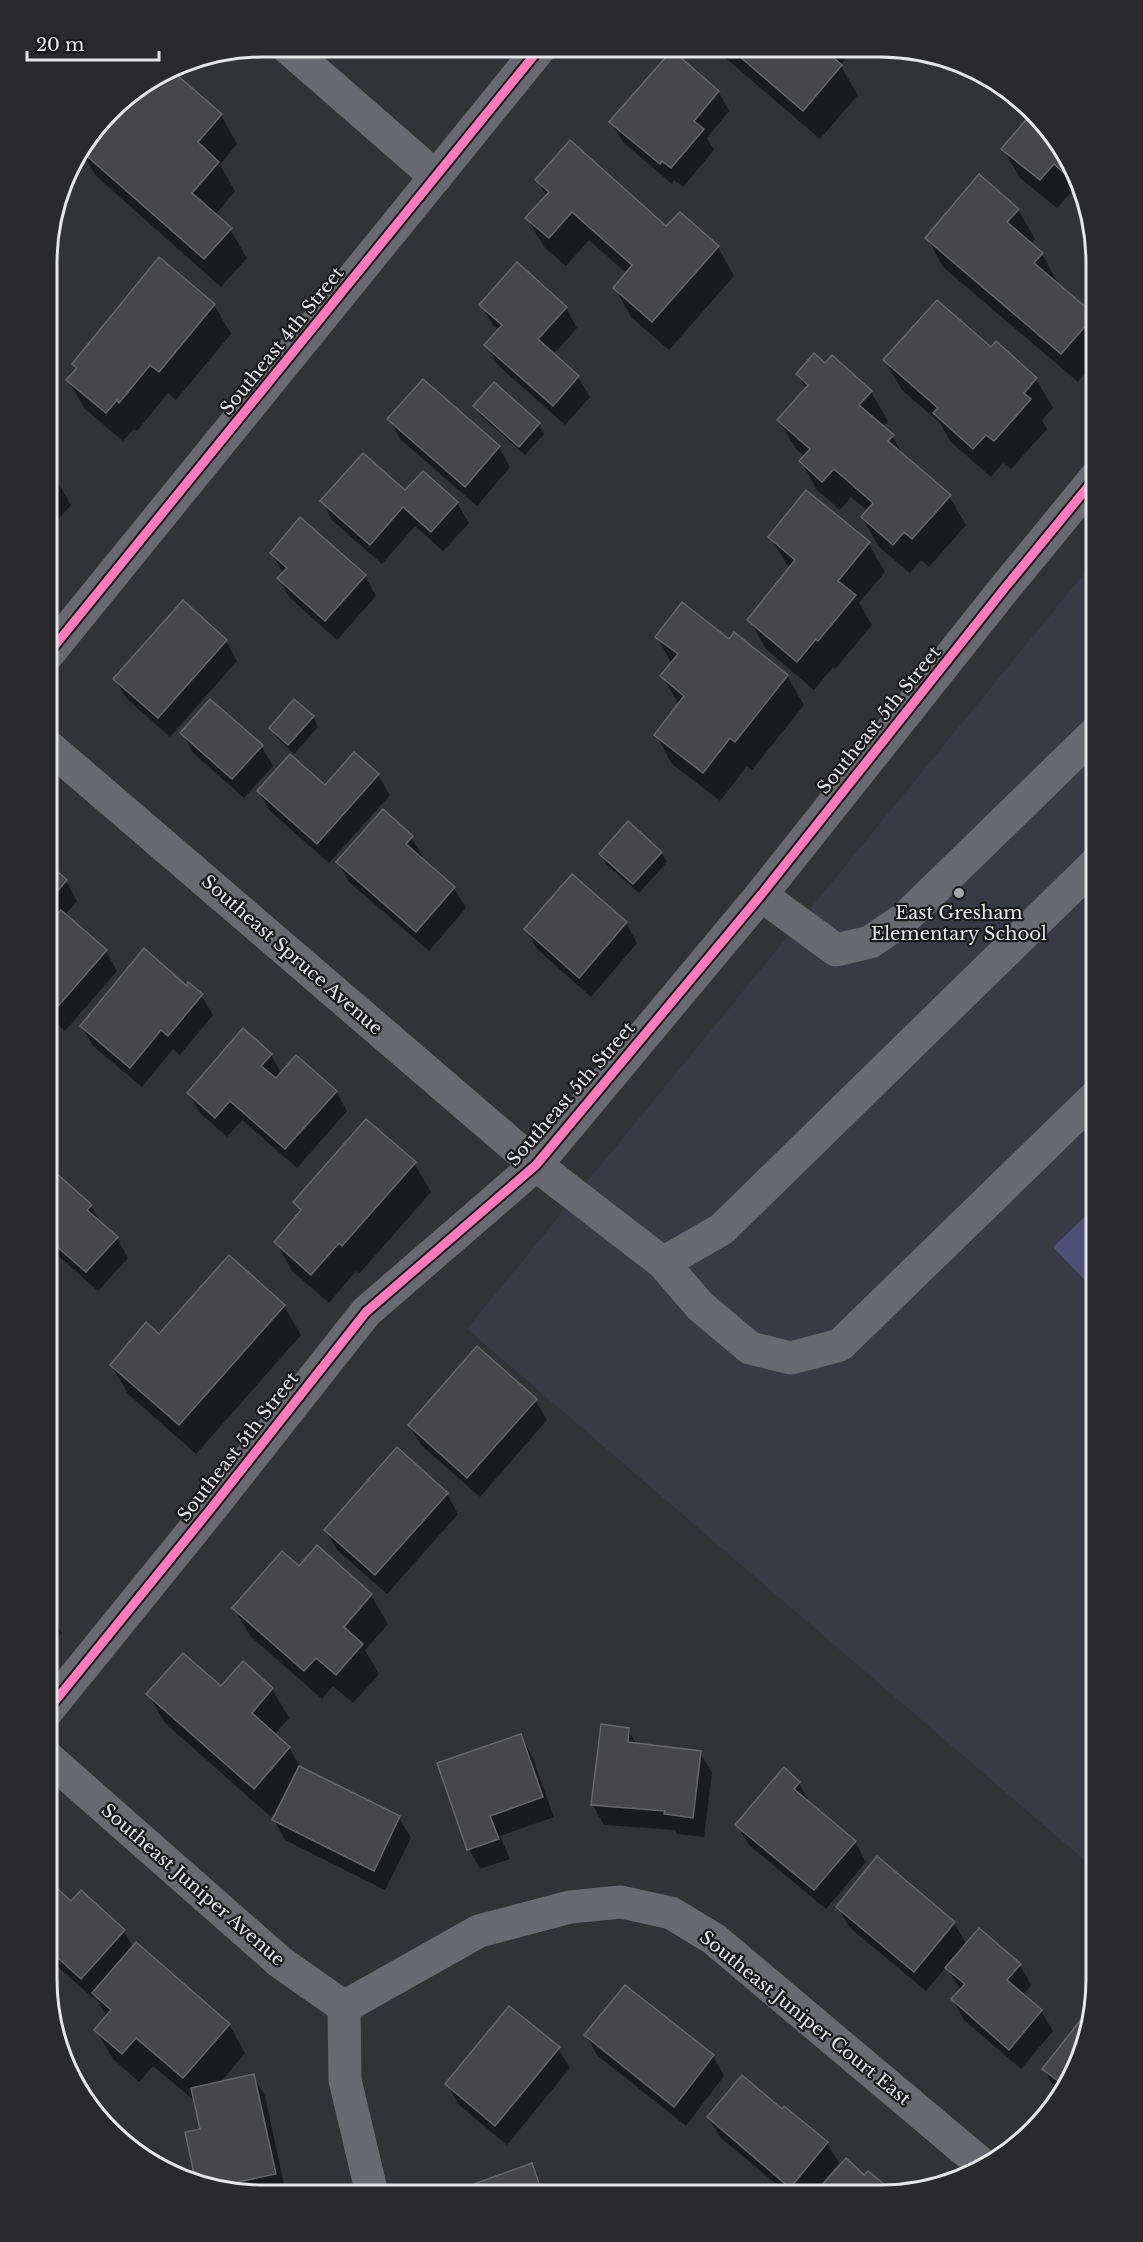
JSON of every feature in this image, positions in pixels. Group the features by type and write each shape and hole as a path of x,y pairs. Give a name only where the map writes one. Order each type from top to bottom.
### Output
{"street":[{"path":"298,57 436,177"},
{"name":"Southeast 4th Street","path":"57,643 533,57"},
{"name":"Southeast 5th Street","path":"57,1699 366,1312 537,1165 761,895 1086,489"},
{"path":"761,895 836,950 870,942 904,919 1086,742"},
{"name":"Southeast Spruce Avenue","path":"57,754 537,1165 663,1263 700,1306 750,1347 791,1358 840,1345 1086,1106"},
{"path":"663,1263 722,1229 1086,873"},
{"name":"Southeast Juniper Avenue","path":"57,1766 280,1962 344,2007"},
{"name":"Southeast Juniper Court East","path":"344,2007 479,1931 570,1907 621,1902 670,1913 714,1939 977,2161"},
{"path":"344,2007 345,2080 370,2185"}],"shaded area":[{"name":"East Gresham Elementary School","path":"1086,571 1086,1861 467,1329"},
{"path":"1086,1216 1086,1282 1053,1247"}],"building":[{"path":"666,57 680,57 719,91 694,121 704,129 671,168 662,161 660,164 609,122"},
{"path":"740,57 832,57 842,65 803,111"},
{"path":"178,76 222,114 198,142 219,162 192,193 232,228 204,259 87,157 117,117 127,108"},
{"path":"1027,119 1051,148 1066,175 1054,164 1040,180 1001,149"},
{"path":"570,140 666,226 680,212 719,246 652,322 613,288 632,265 572,212 549,238 525,218 549,192 535,180"},
{"path":"979,174 1019,209 1007,222 1043,253 1034,263 1086,307 1086,325 1061,354 925,238"},
{"path":"159,257 215,304 159,372 150,365 119,403 117,400 106,413 66,380 77,368 72,364"},
{"path":"517,262 567,307 538,339 579,376 553,406 484,345 502,325 479,305"},
{"path":"937,300 991,347 996,341 1037,378 1024,393 1031,399 994,441 986,435 973,449 933,413 938,408 883,360"},
{"path":"814,353 825,363 832,355 872,391 859,405 894,435 888,441 951,495 912,539 904,532 893,545 861,517 873,503 834,469 822,482 799,461 810,449 777,420 808,385 796,374"},
{"path":"423,379 500,446 465,487 387,419"},
{"path":"494,382 540,423 519,447 473,406"},
{"path":"363,453 405,490 423,471 458,502 431,532 403,507 370,545 320,501"},
{"path":"806,490 870,542 838,581 856,595 818,641 816,639 797,662 747,620 795,560 768,537"},
{"path":"300,517 366,575 325,621 277,578 287,568 270,553"},
{"path":"183,600 227,640 158,718 113,679"},
{"path":"682,602 729,639 734,632 788,675 735,742 730,738 703,773 654,735 684,696 660,676 678,654 655,637"},
{"path":"210,699 263,745 232,779 180,733"},
{"path":"294,699 314,716 288,745 269,728"},
{"path":"354,752 379,774 317,844 257,791 290,754 325,785"},
{"path":"383,809 413,836 406,844 455,887 416,932 336,862"},
{"path":"628,821 662,852 633,884 599,854"},
{"path":"57,871 67,880 57,892"},
{"path":"572,874 627,922 579,978 524,929"},
{"path":"61,910 107,950 57,1007 57,915"},
{"path":"144,948 187,986 188,982 203,994 168,1036 161,1030 130,1068 80,1026"},
{"path":"243,1028 272,1054 261,1066 276,1078 296,1055 337,1091 285,1149 230,1101 215,1118 187,1093"},
{"path":"366,1119 416,1162 342,1246 339,1243 311,1275 274,1242 301,1210 293,1202"},
{"path":"57,1174 92,1205 87,1210 118,1237 86,1272 57,1247"},
{"path":"229,1255 285,1305 179,1425 110,1365 146,1322 159,1334"},
{"path":"477,1346 537,1399 467,1478 408,1425"},
{"path":"397,1447 448,1493 375,1575 324,1530"},
{"path":"317,1545 372,1594 344,1627 363,1644 336,1675 316,1658 304,1671 232,1608 282,1551 299,1566"},
{"path":"183,1653 221,1686 243,1661 273,1688 252,1713 290,1747 254,1789 146,1694"},
{"path":"601,1724 629,1728 628,1742 701,1751 693,1818 664,1814 665,1811 591,1805"},
{"path":"521,1734 543,1797 490,1816 499,1839 467,1850 437,1763"},
{"path":"299,1766 400,1816 374,1871 272,1820"},
{"path":"784,1767 800,1782 794,1789 856,1841 814,1890 735,1825"},
{"path":"877,1856 955,1922 914,1972 836,1907"},
{"path":"57,1888 71,1901 81,1890 125,1930 81,1979 57,1957"},
{"path":"979,1928 1021,1964 1007,1980 1042,2010 1009,2050 951,1999 965,1984 945,1968"},
{"path":"136,1942 230,2024 183,2078 136,2038 122,2054 94,2030 111,2010 92,1993"},
{"path":"625,1985 714,2055 674,2107 584,2035"},
{"path":"509,2006 560,2047 495,2126 445,2084"},
{"path":"1082,2019 1070,2058 1058,2081 1042,2069"},
{"path":"254,2074 276,2174 234,2183 194,2172 185,2132 200,2129 191,2088"},
{"path":"742,2075 782,2109 784,2106 828,2142 792,2185 786,2185 707,2117"},
{"path":"846,2158 864,2175 868,2171 885,2185 880,2185 822,2185"},
{"path":"532,2163 540,2185 474,2185"}],"cycle path":[{"path":"57,643 533,57"},
{"path":"57,1699 366,1312 536,1165 761,895 1086,489"}],"place":[{"name":"East Gresham Elementary School","path":"959,893"}]}
